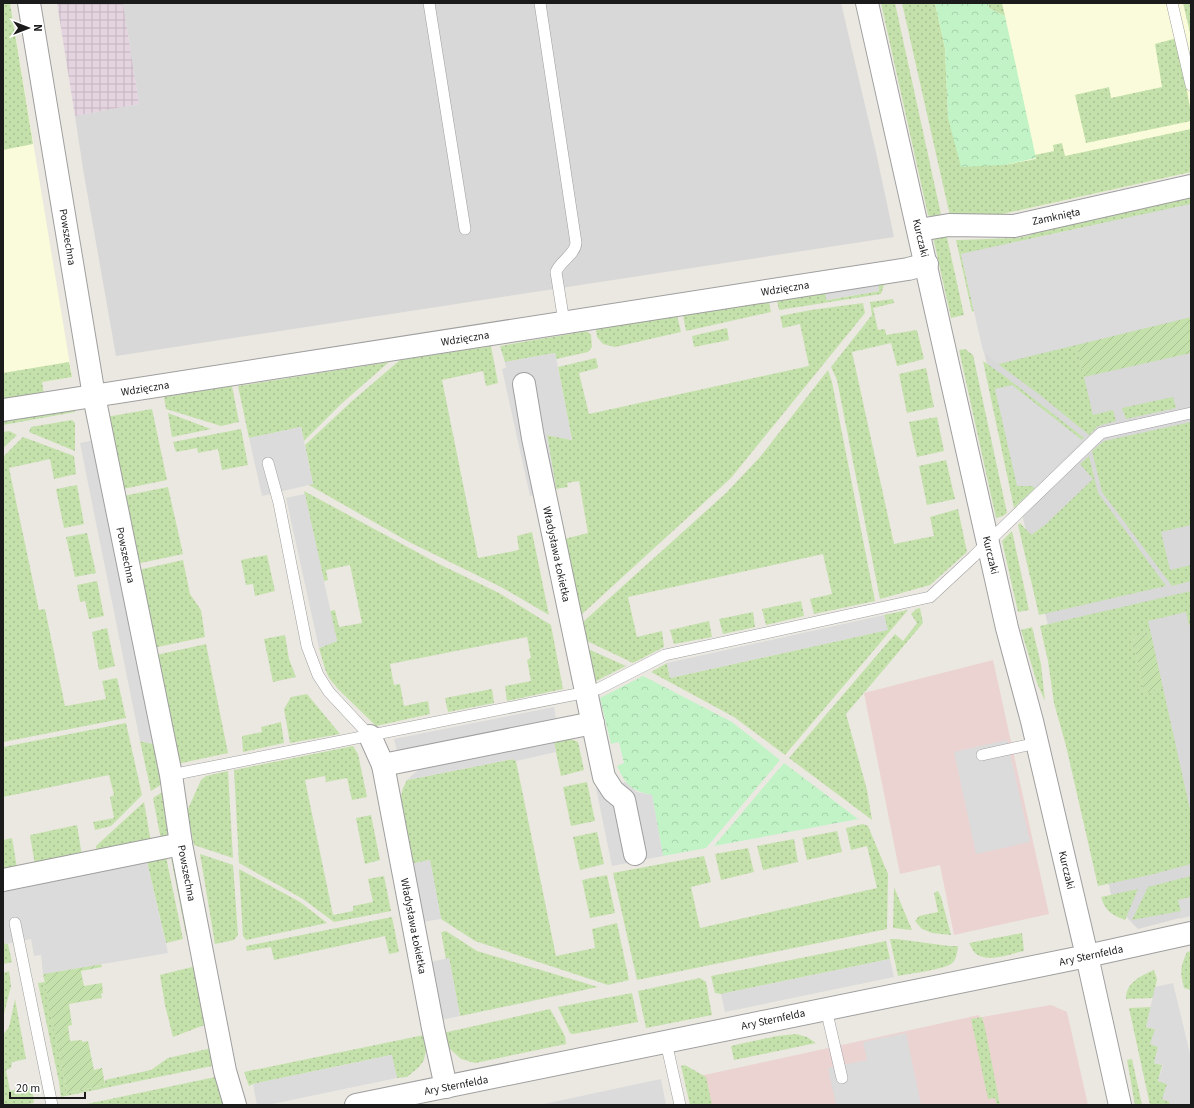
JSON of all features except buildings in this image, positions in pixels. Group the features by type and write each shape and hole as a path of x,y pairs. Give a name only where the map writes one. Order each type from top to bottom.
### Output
{"street":[{"name":"Powszechna","path":"29,3 94,396 171,775 181,844 225,1070 235,1105"},
{"name":"Kurczaki","path":"867,3 927,264 1007,628 1038,743 1120,1105"},
{"name":"Zamknięta","path":"919,230 949,225 1014,226 1191,186"},
{"name":"Wdzięczna","path":"3,410 908,269 927,264"},
{"name":"Władysława Łokietka","path":"524,384 533,438 604,777 613,791 624,800 634,854"},
{"path":"383,765 593,723"},
{"name":"Władysława Łokietka","path":"370,736 383,765 446,1087"},
{"path":"3,880 181,844"},
{"name":"Ary Sternfelda","path":"356,1105 1087,956 1191,933"}],"lane":[{"path":"429,3 465,229"},
{"path":"540,3 576,243 575,248 558,267 556,272 564,322"},
{"path":"1172,3 1191,85"},
{"path":"171,775 587,692 598,689 665,655 930,597 1101,433 1191,413"},
{"path":"268,463 278,503 307,646 318,675 329,692 370,736"},
{"path":"982,755 1038,743"},
{"path":"15,923 52,1105"},
{"path":"826,1009 842,1078"},
{"path":"666,1042 680,1105"}],"shaded area":[{"path":"3,3 10,3 72,377 42,382 3,397"},
{"path":"57,3 123,3 139,104 75,116"},
{"path":"123,3 841,3 876,152 894,237 116,356 75,116 139,104"},
{"path":"904,3 1191,3 1191,172 998,215"},
{"path":"1191,202 1191,915 1138,929 1113,903 959,245 1020,244"},
{"path":"1191,204 1191,317 998,364 983,351 961,254"},
{"path":"878,281 879,291 826,300 825,288"},
{"path":"555,353 572,440 547,435 556,489 530,496 502,369 506,368 505,362"},
{"path":"1012,385 1082,440 1035,488 1032,486 1017,486 995,389"},
{"path":"301,427 313,484 262,496 249,438"},
{"path":"95,440 158,745 140,741 80,443"},
{"path":"305,494 337,641 319,648 286,498"},
{"path":"884,615 888,630 670,678 667,663"},
{"path":"993,660 1049,914 954,935 940,865 900,874 864,693"},
{"path":"554,707 556,719 397,751 394,739"},
{"path":"1007,740 1030,842 976,854 954,752"},
{"path":"554,743 556,752 516,761 513,759 407,780 421,768"},
{"path":"625,782 637,792 652,795 663,856 612,866 596,788"},
{"path":"430,860 441,919 422,922 411,864"},
{"path":"147,862 168,953 43,974 41,955 34,956 31,939 6,944 3,941 3,891"},
{"path":"1191,897 1191,916 1179,919 1181,911 1178,900"},
{"path":"449,958 460,1016 441,1020 430,962"},
{"path":"890,959 894,977 725,1012 721,994"},
{"path":"1173,983 1191,1058 1191,1105 1169,1105 1170,1102 1162,1099 1167,1084 1158,1081 1163,1065 1154,1063 1158,1047 1150,1044 1155,1029 1146,1027 1155,987"},
{"path":"1051,1005 1067,1012 1088,1105 1000,1105 982,1017"},
{"path":"979,1015 998,1105 707,1105 700,1076"},
{"path":"906,1033 921,1105 836,1105 828,1068 867,1060 863,1042"},
{"path":"392,1055 397,1078 267,1105 257,1105 253,1084"},
{"path":"661,1079 666,1105 539,1105"}],"green space":[{"path":"3,3 10,3 33,144 3,150"},
{"path":"881,3 895,3 942,219 934,218 928,215"},
{"path":"902,3 935,3 945,48 948,118 1004,165 1036,159 1035,155 1054,151 1053,145 1062,143 1065,156 1191,129 1191,172 998,215 950,216"},
{"path":"935,3 988,3 989,8 1005,16 1036,158 1004,165 961,167 948,118 945,48"},
{"path":"988,3 1002,3 1005,16 989,8"},
{"path":"1183,3 1191,3 1191,37"},
{"path":"1177,38 1191,113 1191,121 1086,143 1075,95 1109,87 1111,98 1162,87 1155,44"},
{"path":"1191,194 1191,204 961,254 974,311 972,312 956,240 1017,238 1031,235 1032,229"},
{"path":"946,233 964,315 951,318 933,237"},
{"path":"886,279 881,294 779,310 776,296 825,288 827,300 879,291 878,281"},
{"path":"768,298 771,312 686,331 682,310"},
{"path":"893,299 894,303 873,308 878,330 885,329 886,335 917,330 924,359 897,366 891,343 852,352 894,544 934,536 930,517 958,509 967,552 930,585 880,599 837,380 831,367 872,315 870,302"},
{"path":"863,303 865,313 731,478 581,615 564,539 588,533 579,481 567,483 568,487 556,489 547,435 572,440 558,367 596,358 598,368 579,373 589,414 809,366 800,324 783,328 780,316"},
{"path":"676,311 681,332 615,347 603,344 597,337 595,324"},
{"path":"1191,317 1191,353 1084,377 1076,345"},
{"path":"727,328 729,340 694,347 692,336"},
{"path":"587,331 591,335 592,347 588,352 556,359 555,353 505,362 500,346"},
{"path":"1076,345 1093,415 1113,410 1116,421 1098,426 1089,435 1040,395 998,364"},
{"path":"491,346 498,383 486,386 483,371 442,380 478,558 519,550 517,536 532,532 549,615 501,587 409,542 309,485 313,484 305,445 351,402 400,360"},
{"path":"965,349 973,355 1007,513 996,518 959,350"},
{"path":"983,361 1084,438 1032,486 1035,488 1014,508"},
{"path":"69,362 72,377 42,382 44,394 3,400 3,373"},
{"path":"389,362 340,405 304,441 301,427 249,438 238,386"},
{"path":"926,368 934,407 907,413 899,374"},
{"path":"828,370 832,382 875,601 814,614 810,599 832,594 823,554 628,597 637,637 662,631 664,647 633,663 587,641 583,622 726,493 760,457"},
{"path":"232,386 239,422 221,426 166,409 164,397"},
{"path":"1173,397 1176,408 1126,419 1122,408"},
{"path":"75,407 75,412 3,425 3,415"},
{"path":"152,409 167,480 123,489 106,417"},
{"path":"168,413 211,429 172,437"},
{"path":"937,417 944,451 917,457 909,422"},
{"path":"72,420 75,423 75,451 29,432 31,427"},
{"path":"1191,422 1191,525 1161,532 1170,570 1191,565 1191,581 1172,586 1102,492 1092,451 1104,441"},
{"path":"241,429 248,465 222,470 218,449 198,453 197,448 176,452 173,442"},
{"path":"9,431 17,435 3,448 3,432"},
{"path":"23,437 74,456 76,474 54,479 50,459 9,468 39,610 45,609 65,706 106,699 102,681 117,678 126,718 3,742 3,457"},
{"path":"1089,456 1098,493 1166,586 1039,615 1018,525 1020,523 1031,535 1045,525 1093,479 1080,464"},
{"path":"946,460 955,499 927,505 919,466"},
{"path":"77,485 84,524 64,528 56,489"},
{"path":"168,487 183,554 136,564 123,496"},
{"path":"304,491 439,564 499,593 551,625 563,689 507,701 505,686 531,681 527,660 531,658 527,637 390,664 394,685 400,684 404,706 428,701 430,714 376,726 338,689 329,678 325,669 319,648 337,641 330,611 335,610 339,627 362,623 350,565 326,570 328,580 324,581"},
{"path":"1012,531 1029,610 1018,612 1002,541"},
{"path":"87,533 96,573 75,577 66,537"},
{"path":"267,555 275,591 255,596 253,584 246,585 241,560"},
{"path":"183,560 190,594 201,610 205,637 153,648 138,570"},
{"path":"97,581 104,616 89,619 85,601 80,602 77,585"},
{"path":"1191,591 1191,625 1189,625 1186,612 1148,621 1151,634 1133,638 1144,692 1163,688 1191,814 1191,864 1150,875 1098,886 1066,746 1054,703 1048,661 1040,626"},
{"path":"801,601 804,616 766,625 762,609"},
{"path":"920,608 923,623 846,714 867,790 872,820 789,758 895,634 903,641 917,623 911,614 916,609"},
{"path":"908,610 785,755 734,717 651,672 667,663 670,678 887,630 884,615"},
{"path":"753,612 755,627 723,634 719,619"},
{"path":"709,621 712,637 674,644 670,630"},
{"path":"1032,627 1041,664 1045,701 1037,683 1021,630"},
{"path":"107,628 115,666 99,670 92,632"},
{"path":"1151,634 1163,688 1144,693 1133,638"},
{"path":"285,635 289,659 296,677 273,682 264,639"},
{"path":"206,644 228,753 177,764 156,655"},
{"path":"588,649 626,666 596,681"},
{"path":"643,676 732,722 780,760 706,848 663,856 652,795 634,789 630,786 617,766 624,763 619,742 611,744 600,698"},
{"path":"492,689 494,703 448,712 445,698"},
{"path":"307,694 340,734 290,743 284,709 291,697"},
{"path":"281,722 284,743 243,752 242,736 262,732 261,727"},
{"path":"126,723 142,795 111,826 95,830 93,822 114,818 110,797 114,795 109,775 3,797 3,747"},
{"path":"571,739 578,742 584,770 561,776 554,743"},
{"path":"140,741 158,745 165,782 151,791"},
{"path":"353,746 358,754 367,797 352,800 347,778 326,782 325,776 305,780 333,915 353,911 353,906 373,902 368,879 384,876 391,911 334,922 303,899 239,863 234,770"},
{"path":"513,759 516,761 556,956 595,948 592,929 617,923 629,980 608,985 475,941 441,919 430,860 411,864 400,801 403,788 407,780"},
{"path":"784,763 858,819 714,846"},
{"path":"228,771 233,858 194,845 187,811 201,780 206,776"},
{"path":"587,782 595,821 571,826 563,787"},
{"path":"167,789 176,837 161,840 153,798"},
{"path":"144,802 151,842 97,853 96,846"},
{"path":"371,815 380,860 365,864 356,818"},
{"path":"863,824 868,826 888,874 887,929 637,980 613,873 704,856 711,882 691,887 700,928 877,888 867,846 851,850 846,828"},
{"path":"77,825 82,856 35,865 30,835"},
{"path":"837,831 842,852 807,860 802,838"},
{"path":"597,832 604,864 580,870 573,837"},
{"path":"12,838 17,868 3,871 3,840"},
{"path":"794,839 798,862 763,870 757,846"},
{"path":"748,848 754,872 721,880 715,854"},
{"path":"200,854 233,865 238,935 234,940 215,944"},
{"path":"166,857 183,939 166,943 147,862"},
{"path":"171,858 174,861 190,936 186,935"},
{"path":"239,869 300,902 327,923 246,940 243,936"},
{"path":"607,875 615,913 590,918 582,880"},
{"path":"1191,876 1191,897 1178,900 1181,911 1132,920 1148,887"},
{"path":"894,887 912,930 893,928"},
{"path":"1138,889 1125,920 1110,912 1105,906 1101,897"},
{"path":"938,891 951,935 932,933 922,929 915,921 919,916 938,912 934,893"},
{"path":"392,917 399,952 389,954 385,936 274,960 271,947 247,951 246,946"},
{"path":"446,931 477,951 598,987 460,1016 449,958 446,959 441,932"},
{"path":"1022,933 1024,951 998,957 991,958 979,956 974,952 969,943"},
{"path":"890,939 958,946 953,962 947,966 898,976"},
{"path":"3,941 8,944 12,962 3,964"},
{"path":"886,941 890,959 721,994 715,993 711,976"},
{"path":"1191,951 1191,990 1184,988 1181,973 1187,952"},
{"path":"101,964 102,967 81,971 84,986 102,983 102,998 69,1004 72,1025 68,1026 70,1041 88,1041 94,1070 102,1068 105,1085 67,1093 43,974"},
{"path":"196,966 207,1024 173,1037 165,1005 160,975"},
{"path":"1154,970 1157,979 1153,998 1126,999 1126,993 1131,984 1144,974"},
{"path":"9,971 11,986 3,1018 3,973"},
{"path":"700,978 706,982 712,1015 646,1028 638,991"},
{"path":"45,982 67,1093 105,1085 105,1080 151,1070 168,1058 212,1048 217,1065 61,1097 38,983"},
{"path":"632,993 638,1022 573,1034 570,1033 558,1007"},
{"path":"15,999 26,1059 12,1062 11,1068 6,1070 10,1091 29,1087 32,1088 34,1103 22,1105 3,1105 3,1035 9,1027"},
{"path":"1151,1007 1146,1027 1155,1029 1158,1047 1154,1063 1162,1065 1158,1081 1167,1084 1170,1102 1169,1105 1150,1105 1129,1008"},
{"path":"550,1009 565,1036 566,1044 475,1063 461,1059 449,1048 443,1033"},
{"path":"982,1017 1000,1105 997,1105 995,1098 988,1099 971,1019"},
{"path":"796,1034 807,1037 816,1043 734,1060 731,1046 777,1036"},
{"path":"424,1035 426,1050 424,1060 419,1067 407,1077 397,1078 391,1055 249,1086 244,1072"},
{"path":"1132,1059 1142,1105 1135,1105 1127,1060"},
{"path":"685,1065 706,1077 712,1105 690,1105 681,1066"},
{"path":"220,1076 225,1105 82,1105"}]}
